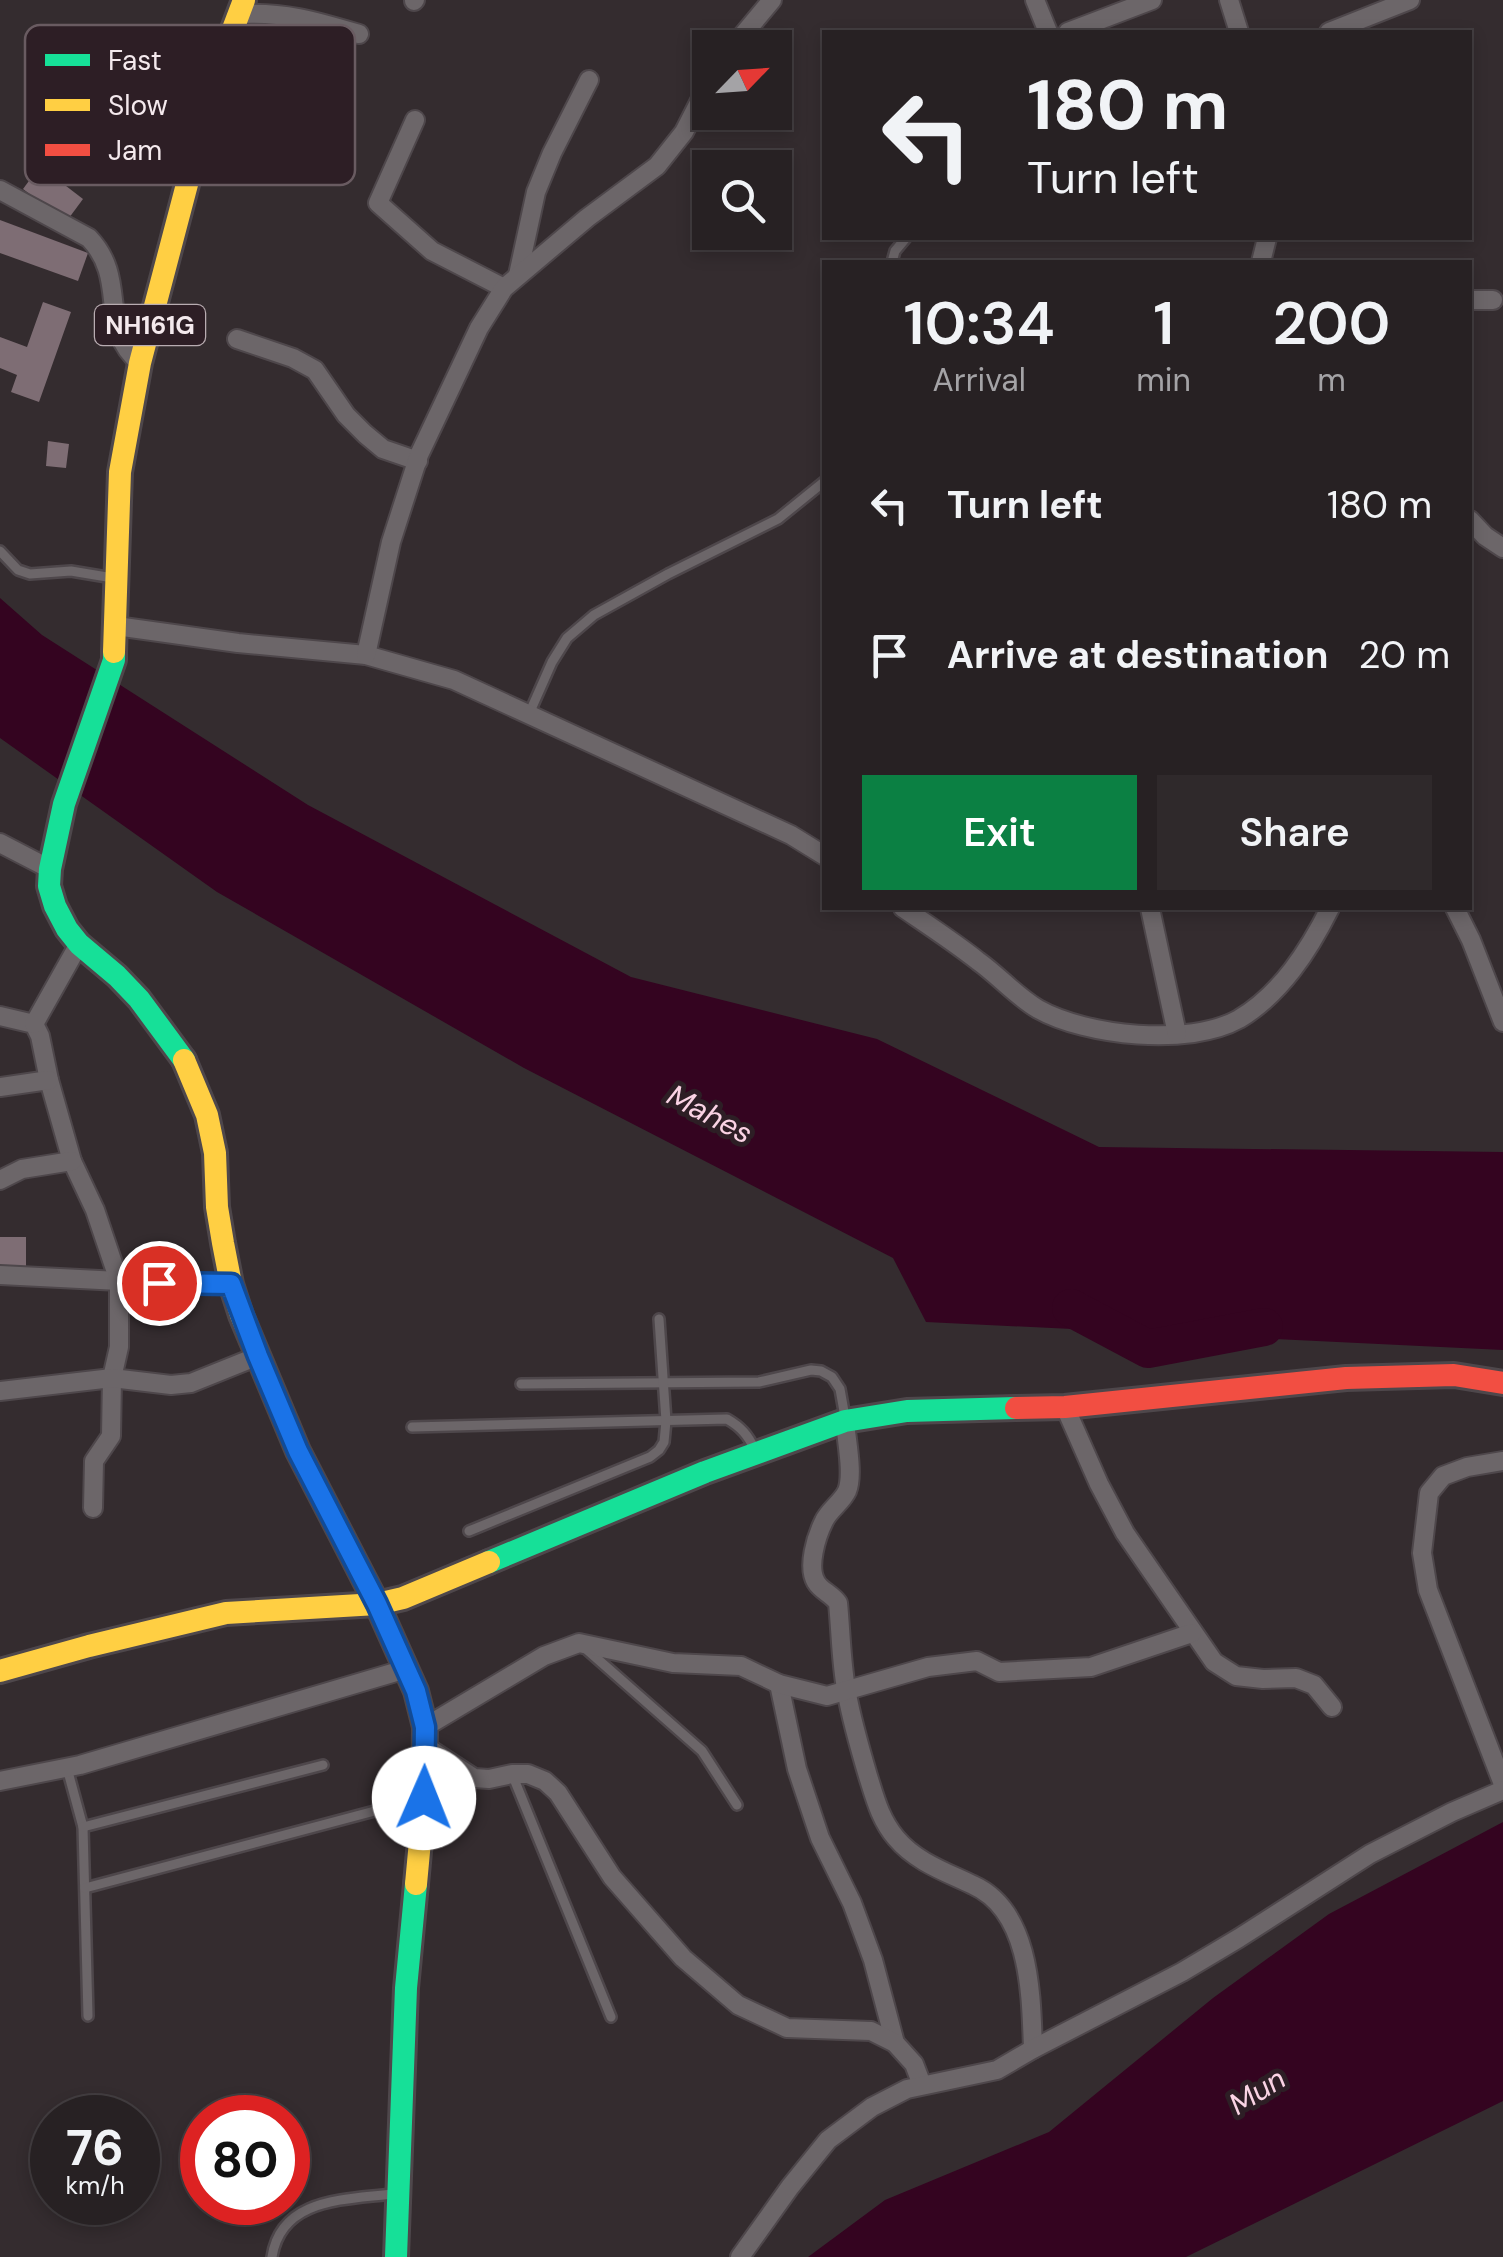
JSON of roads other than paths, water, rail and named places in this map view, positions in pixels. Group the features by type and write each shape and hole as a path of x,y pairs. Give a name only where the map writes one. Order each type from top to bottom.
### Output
{"main road":[{"name":"NH161G","path":"187,185 140,363 120,472 114,660 64,804 49,886 67,928 139,1000 180,1052 194,1082 208,1115 215,1152 217,1208 231,1284 298,1451 377,1604 416,1691 425,1737 424,1798 406,1988 396,2257"},
{"path":"0,1671 226,1613 377,1604 422,1592 756,1452 845,1420 907,1411 1066,1408 1346,1378 1454,1376 1503,1382"}],"street":[{"path":"747,30 772,0"},
{"path":"1035,0 1047,30"},
{"path":"1073,30 1152,0"},
{"path":"1229,0 1239,30"},
{"path":"1335,30 1410,0"},
{"path":"242,7 328,25"},
{"path":"355,33 360,34"},
{"path":"510,282 536,192 590,80"},
{"path":"366,655 391,542 418,460 479,328 510,282 657,166 692,116"},
{"path":"416,120 378,204 432,252 510,282"},
{"path":"0,190 89,238 100,250 112,278 120,335 140,363"},
{"path":"1472,300 1493,300"},
{"path":"236,339 293,358 315,370 346,415 365,434 383,449 418,460"},
{"path":"1472,522 1503,548"},
{"path":"116,626 366,655 454,680 792,835 822,854"},
{"path":"0,843 50,868"},
{"path":"906,910 1040,1010 1099,1030 1137,1036 1210,1030 1238,1020 1292,971 1329,910"},
{"path":"1150,910 1177,1034"},
{"path":"1456,910 1503,1022"},
{"path":"34,1024 79,944"},
{"path":"0,1016 34,1024"},
{"path":"34,1024 72,1161 95,1210 120,1282 111,1436 94,1461 92,1508"},
{"path":"0,1087 48,1080"},
{"path":"0,1180 22,1168 72,1161"},
{"path":"0,1275 231,1284"},
{"path":"0,1391 112,1378 171,1385 191,1383 258,1356"},
{"path":"1066,1408 1099,1484 1126,1533 1214,1662 1236,1676 1296,1678 1314,1685 1332,1707"},
{"path":"845,1420 850,1480 846,1494 824,1520 813,1558 813,1576 818,1587 838,1603 846,1691 876,1808 896,1839 928,1865 977,1886 1010,1920 1022,1948 1031,1989 1033,2048"},
{"path":"740,2257 828,2140 872,2108 907,2090 998,2070 1196,1964 1370,1854 1503,1787 1428,1590 1422,1553 1428,1493 1443,1476 1503,1461"},
{"path":"922,2086 914,2064 895,2043 871,2031 788,2028 738,2005 683,1958 612,1877 558,1794 545,1781 528,1774 474,1778 425,1737 544,1656 580,1643 673,1664 741,1666 779,1684 827,1696 928,1668 977,1661 998,1672 1091,1667 1192,1633"},
{"path":"0,1781 67,1768 406,1668"},
{"path":"779,1684 796,1769 820,1838 874,1960 895,2043"}],"lane":[{"path":"529,714 567,638 594,615 778,519 822,482"},
{"path":"0,552 18,570 30,574 71,571 116,578"},
{"path":"469,1531 659,1450 666,1421 659,1318"},
{"path":"521,1384 759,1382 821,1371 832,1377 840,1389 845,1420"},
{"path":"412,1427 727,1419 748,1434 756,1452"},
{"path":"580,1643 702,1752 736,1805"},
{"path":"84,1827 324,1765"},
{"path":"67,1768 84,1827 88,2016"},
{"path":"512,1774 611,2017"},
{"path":"85,1888 424,1798"},
{"path":"272,2257 274,2242 286,2222 318,2204 398,2193"}],"water":[{"path":"0,598 42,635 308,805 631,977 877,1039 1099,1147 1503,1152 1503,1350 926,1322 893,1258 524,1068 217,892 0,738"},
{"name":"Mun","path":"1503,1822 1503,2101 1186,2257 808,2257 885,2200 1049,2132 1213,1998 1329,1914"}],"waterway":[{"name":"Mahes","path":"1071,1308 1148,1349 1264,1327"}]}
